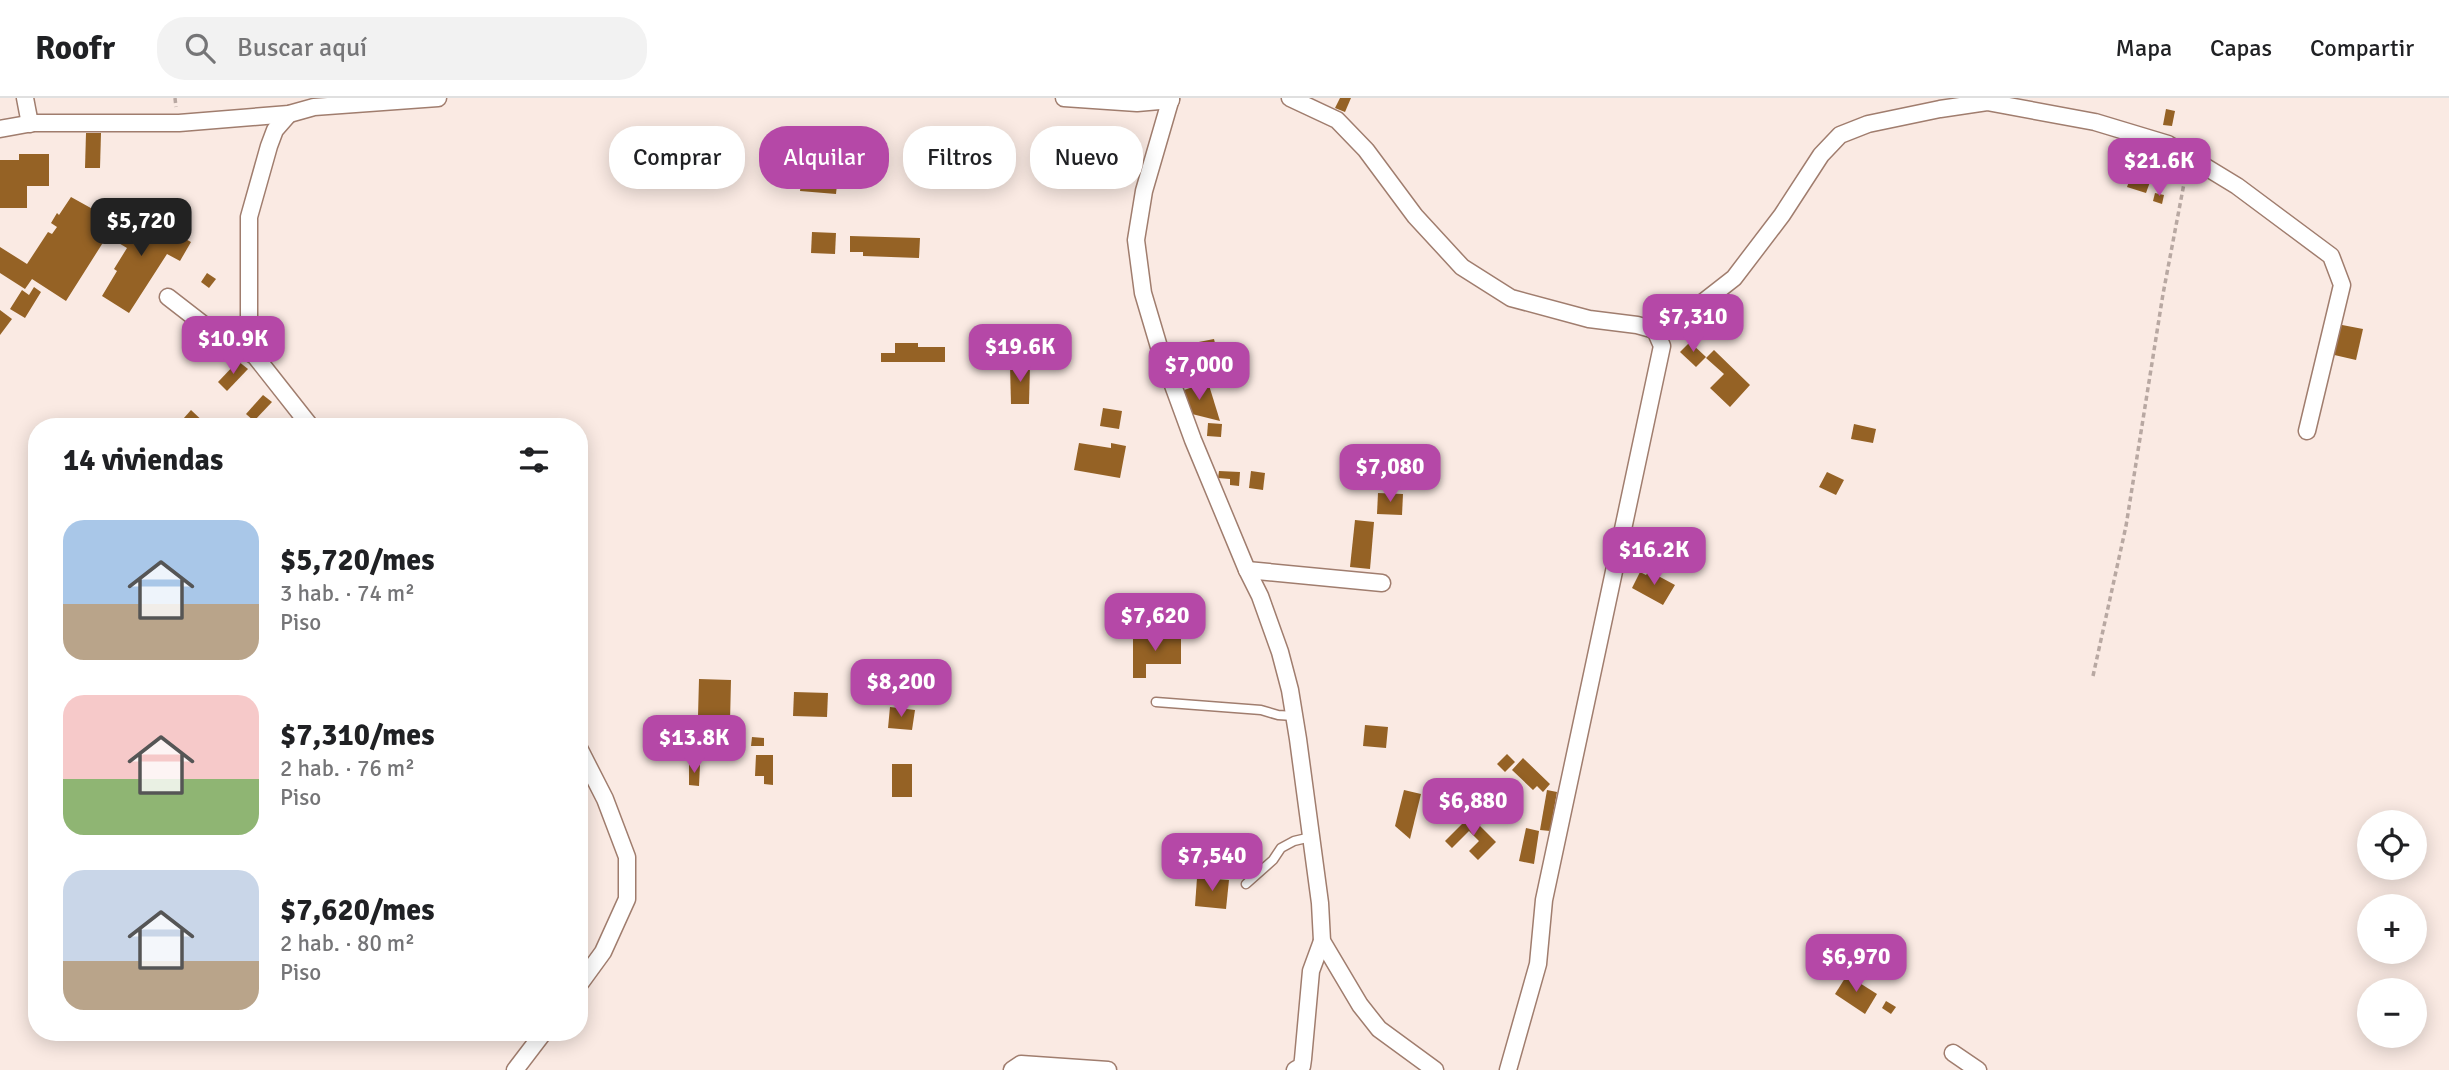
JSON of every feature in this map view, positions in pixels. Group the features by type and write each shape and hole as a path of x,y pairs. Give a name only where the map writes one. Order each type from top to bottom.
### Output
{"street":[{"path":"26,98 30,124"},
{"path":"0,130 30,124 179,123 289,114 323,102 438,98"},
{"path":"1063,98 1137,103 1171,99 1144,191 1136,240 1143,293 1158,347 1212,489 1260,596 1280,652 1294,716 1320,903 1322,941 1311,971 1301,1068"},
{"path":"1290,98 1337,120 1366,150 1415,216 1462,267 1511,298 1589,319 1655,330 1702,303 1734,278 1782,215 1821,155 1840,135 1868,124 1987,102 2095,122 2168,144 2236,186 2331,256 2342,285 2307,431"},
{"path":"255,356 249,330 249,217 275,130 289,114"},
{"path":"168,297 217,335 255,356 304,418"},
{"path":"1508,1070 1538,964 1544,900 1662,346 1655,330"},
{"path":"1247,570 1382,583"},
{"path":"588,766 605,799 627,857 627,899 603,952 588,973"},
{"path":"1322,941 1353,994 1379,1029 1435,1070"},
{"path":"515,1070 537,1041"},
{"path":"1953,1053 1978,1070"},
{"path":"1012,1070 1021,1064 1108,1070"}],"lane":[{"path":"1156,702 1261,710 1294,716"},
{"path":"1246,884 1273,860 1281,848 1311,837"}],"path":[{"path":"2094,676 2126,526 2163,294 2190,157"}],"building":[{"path":"1340,98 1351,98 1345,112 1335,108"},
{"path":"2166,109 2175,111 2172,126 2163,125"},
{"path":"86,133 101,133 100,168 85,168"},
{"path":"19,154 49,154 49,186 27,186 27,208 0,208 0,160 19,160"},
{"path":"2131,176 2150,182 2146,193 2127,187"},
{"path":"800,189 837,189 836,194"},
{"path":"2155,193 2164,195 2162,204 2153,201"},
{"path":"71,197 116,222 66,301 32,279 25,289 0,273 0,247 27,264 48,232 52,234 57,227 51,223"},
{"path":"130,209 191,242 180,261 167,254 129,313 102,296 127,248 112,239"},
{"path":"812,232 836,233 835,254 811,253"},
{"path":"850,236 920,238 919,258 863,256 863,252 850,252"},
{"path":"207,273 216,279 209,288 201,282"},
{"path":"34,287 41,292 25,318 10,309 22,290 29,295"},
{"path":"0,310 12,319 0,335"},
{"path":"2337,324 2363,329 2356,360 2330,354"},
{"path":"1214,339 1217,351 1201,354 1207,381 1176,387 1168,348"},
{"path":"1690,342 1706,357 1696,367 1680,352"},
{"path":"895,343 918,343 918,347 945,347 945,362 881,362 881,353 895,353"},
{"path":"1714,350 1750,385 1730,407 1710,388 1724,374 1706,358"},
{"path":"238,361 248,369 227,391 218,382"},
{"path":"1010,365 1030,365 1029,404 1011,404"},
{"path":"1208,382 1220,421 1184,412 1178,392"},
{"path":"263,395 272,402 257,418 251,418 246,414"},
{"path":"1103,408 1122,411 1119,429 1100,426"},
{"path":"191,410 199,418 184,418"},
{"path":"1208,423 1222,424 1221,437 1207,436"},
{"path":"1854,424 1876,429 1873,443 1851,439"},
{"path":"1079,443 1111,448 1111,443 1126,446 1120,478 1074,470"},
{"path":"1219,471 1240,472 1239,486 1230,485 1230,479 1218,478"},
{"path":"1251,471 1265,473 1263,490 1249,488"},
{"path":"1827,472 1844,480 1836,495 1819,487"},
{"path":"1378,493 1403,494 1402,515 1377,514"},
{"path":"1355,520 1374,522 1370,569 1350,567"},
{"path":"1649,571 1675,585 1663,605 1632,588 1640,572 1646,575"},
{"path":"1133,636 1181,636 1181,664 1146,664 1146,678 1133,678"},
{"path":"699,679 731,680 730,722 719,721 719,716 698,716"},
{"path":"794,692 828,693 827,717 793,716"},
{"path":"890,707 915,710 912,730 888,728"},
{"path":"1365,725 1388,727 1386,748 1363,746"},
{"path":"752,737 764,738 764,746 751,746"},
{"path":"1507,754 1515,762 1505,772 1497,764"},
{"path":"756,755 773,755 773,785 764,784 764,776 755,776"},
{"path":"1523,758 1550,784 1543,792 1537,786 1533,790 1512,770"},
{"path":"689,764 700,764 699,786 689,785"},
{"path":"892,764 912,764 912,797 892,797"},
{"path":"1404,790 1421,794 1410,839 1395,826"},
{"path":"1547,790 1557,792 1550,831 1540,830"},
{"path":"1470,816 1496,842 1478,860 1469,851 1479,841 1469,831 1452,848 1445,841"},
{"path":"1526,828 1539,831 1534,864 1519,861"},
{"path":"1197,878 1229,880 1226,909 1195,906"},
{"path":"1847,975 1877,994 1865,1014 1835,994"},
{"path":"1886,1001 1896,1007 1891,1014 1882,1008"}]}
